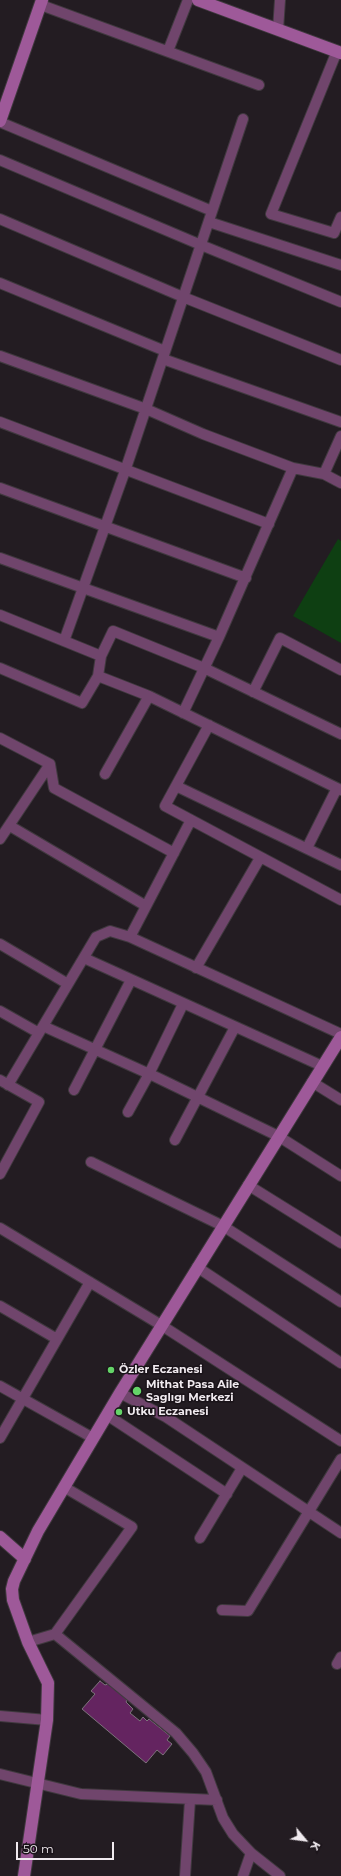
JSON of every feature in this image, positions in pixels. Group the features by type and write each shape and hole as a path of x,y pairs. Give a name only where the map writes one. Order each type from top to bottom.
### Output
{"street":[{"path":"168,51 188,0"},
{"path":"198,0 217,3 278,30 339,52 272,214 334,233 341,217"},
{"path":"278,30 280,0"},
{"path":"212,211 0,122 41,2 259,84"},
{"path":"64,641 126,468 243,119"},
{"path":"0,160 341,302"},
{"path":"0,219 183,297 341,360"},
{"path":"209,222 341,265"},
{"path":"0,283 164,355 341,422"},
{"path":"0,356 146,409 203,434 293,468 324,474 341,483"},
{"path":"0,422 126,468 269,524"},
{"path":"324,474 341,436"},
{"path":"183,713 246,578 293,468"},
{"path":"0,488 106,525 246,578"},
{"path":"0,558 219,637"},
{"path":"0,615 101,656"},
{"path":"0,668 82,703 98,676 101,656 113,631 204,668 341,734"},
{"path":"252,692 280,638 341,670"},
{"path":"98,676 149,696 339,789 307,848"},
{"path":"105,774 149,696"},
{"path":"209,725 165,806 341,900"},
{"path":"0,738 50,764"},
{"path":"50,764 4,832 146,906"},
{"path":"50,764 54,788 174,853"},
{"path":"176,786 341,865"},
{"path":"130,937 191,820"},
{"path":"196,968 260,858"},
{"path":"0,1174 4,1156 39,1102 4,1082 41,1030 96,937 110,931 130,937 341,1035 106,1415 64,1487 14,1581 12,1589 14,1600 28,1642 48,1683 46,1720 24,1876"},
{"path":"0,944 68,984"},
{"path":"84,958 322,1066"},
{"path":"74,1090 131,980"},
{"path":"128,1112 149,1074 183,1004"},
{"path":"0,1012 41,1030 96,1050 198,1097 278,1136 341,1176"},
{"path":"175,1140 235,1027"},
{"path":"312,1082 341,1100"},
{"path":"91,1162 223,1226 341,1302"},
{"path":"248,1185 341,1243"},
{"path":"0,1228 161,1325 341,1441"},
{"path":"197,1267 341,1362"},
{"path":"0,1438 90,1282"},
{"path":"0,1306 57,1339"},
{"path":"0,1386 93,1438"},
{"path":"120,1392 166,1417 242,1468 309,1510 341,1533"},
{"path":"106,1415 227,1494"},
{"path":"222,1610 248,1610 341,1459"},
{"path":"200,1538 242,1468"},
{"path":"28,1642 55,1634 132,1526 64,1487"},
{"path":"0,1537 25,1559"},
{"path":"55,1634 176,1734 193,1752 206,1772 223,1818 233,1834 251,1853 280,1876"},
{"path":"0,1716 46,1720"},
{"path":"0,1774 81,1794 217,1800"},
{"path":"185,1876 190,1800"},
{"path":"243,1876 251,1853"}],"green space":[{"path":"338,539 341,541 341,643 293,616"}],"building":[{"path":"100,1681 105,1685 108,1684 127,1700 126,1702 133,1709 130,1713 140,1721 143,1717 147,1721 149,1719 170,1736 167,1740 172,1744 163,1755 157,1750 146,1763 82,1709 95,1694 91,1691"}],"place":[{"name":"Özler Eczanesi","path":"111,1370"},
{"name":"Mithat Pasa Aile Saglıgı Merkezi","path":"137,1391"},
{"name":"Utku Eczanesi","path":"119,1412"}]}
